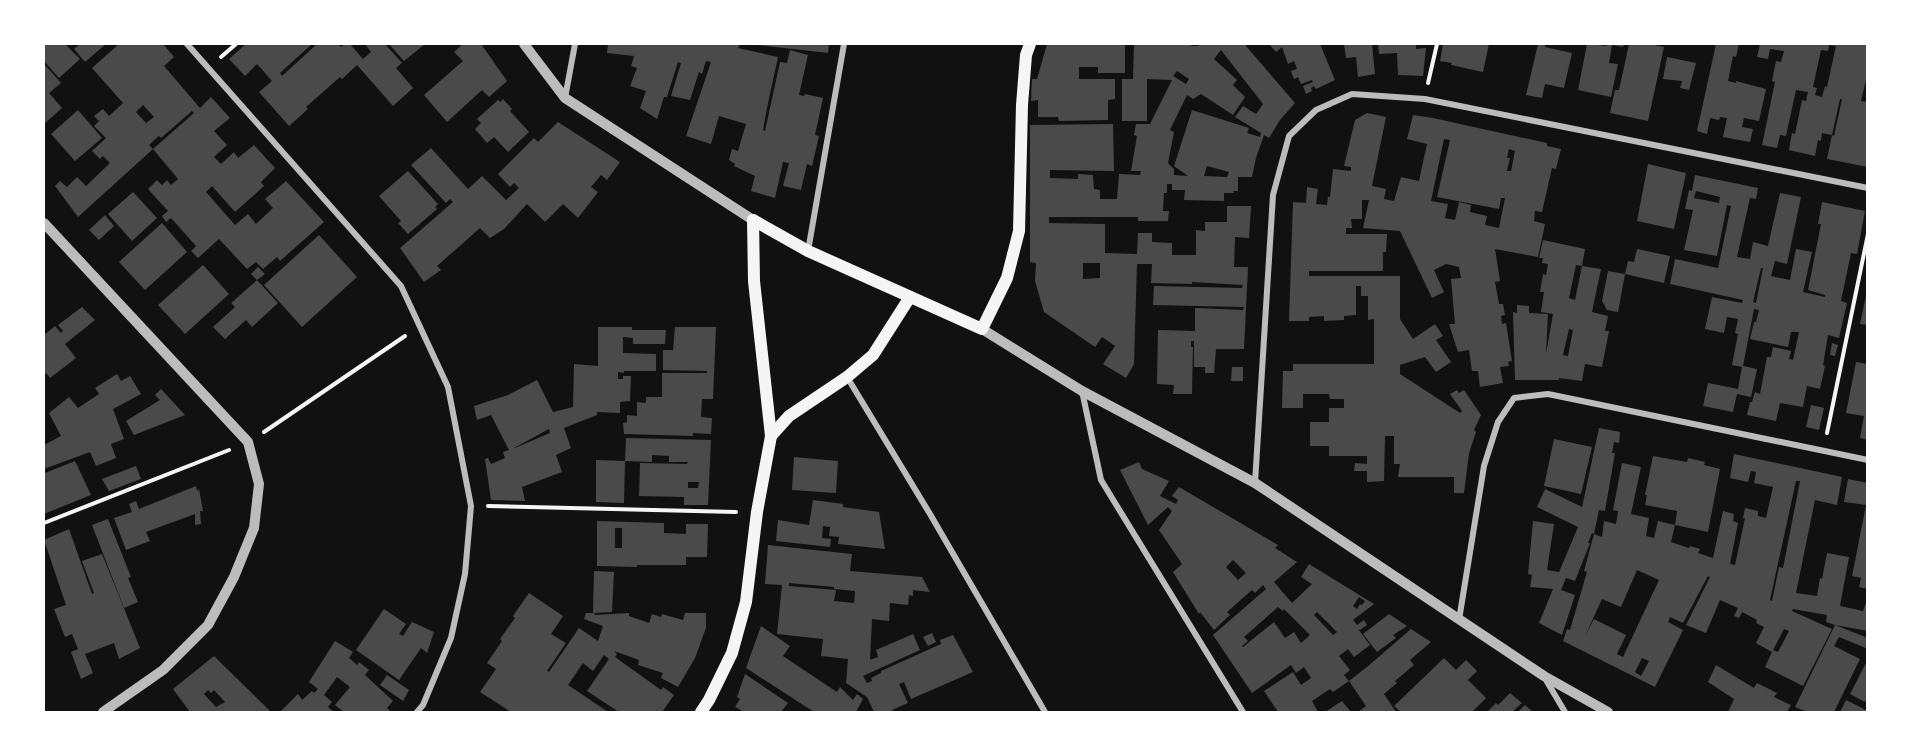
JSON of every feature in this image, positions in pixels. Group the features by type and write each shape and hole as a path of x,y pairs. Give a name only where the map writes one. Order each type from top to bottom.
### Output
{"main road":[{"path":"753,220 808,251 982,329 1007,278 1019,231 1022,105 1026,55 1030,44"},
{"path":"701,712 710,700 732,652 746,602 757,512 771,436 754,281 753,220"},
{"path":"771,436 789,416 848,378 873,355 910,297"}],"street":[{"path":"187,44 401,286 448,387 471,506 465,574 451,638 423,705 417,712"},
{"path":"524,44 565,98 753,220"},
{"path":"565,98 575,44"},
{"path":"808,251 844,44"},
{"path":"1255,483 1273,195 1289,136 1316,110 1352,94 1425,99 1868,188"},
{"path":"44,224 248,442 259,484 254,528 234,577 207,625 163,670 103,712"},
{"path":"982,329 1082,391 1255,483 1544,676 1608,712"},
{"path":"848,378 1045,712"},
{"path":"1082,391 1101,480 1243,712"},
{"path":"1459,620 1484,466 1497,422 1514,398 1548,394 1868,460"},
{"path":"1544,676 1565,712"}],"path":[{"path":"1425,99 1437,44"},
{"path":"1823,450 1868,234"},
{"path":"44,523 248,442 420,326"},
{"path":"471,506 757,512"}],"building":[{"path":"44,44 65,44 80,59 59,78 44,61"},
{"path":"80,44 106,44 85,62 74,49"},
{"path":"119,44 163,44 174,57 164,66 200,108 211,97 230,118 214,131 227,145 214,157 221,164 234,152 238,158 254,145 275,168 261,182 264,186 235,212 212,186 206,192 235,225 248,214 256,224 273,208 265,199 286,181 324,222 280,261 277,257 263,269 256,262 247,269 219,239 198,258 191,251 196,246 171,218 166,222 162,216 168,211 148,189 157,180 162,185 167,180 171,185 178,179 153,149 78,217 55,186 60,181 67,187 77,177 86,186 110,163 103,156 100,159 92,151 106,138 94,126 99,121 94,116 103,109 109,116 123,103 92,68","holes":["143,105 154,117 146,123 136,112","192,111 194,113 153,149 149,145 159,136 161,138"]},
{"path":"246,44 312,44 280,73 282,76 317,44 338,44 341,47 350,44 363,59 371,52 365,44 385,44 402,63 396,68 413,88 393,106 357,65 306,107 308,109 289,126 259,92 272,81 257,64 245,76 229,59"},
{"path":"389,44 425,44 404,61"},
{"path":"463,44 481,44 507,81 489,97 482,90 447,122 424,95 463,61 454,52"},
{"path":"608,44 740,44 738,48 778,57 763,130 765,131 780,62 787,63 790,50 808,55 799,95 823,98 815,135 819,136 812,166 807,164 801,190 783,186 789,163 783,162 775,198 751,191 755,176 734,166 735,164 729,160 732,149 738,151 746,124 719,116 711,144 686,136 711,62 706,61 702,74 699,72 690,100 671,96 681,63 678,62 657,119 640,108 646,91 630,86 637,68 631,66 634,56 607,53"},
{"path":"758,44 829,44 828,53"},
{"path":"1047,44 1125,44 1125,73 1098,73 1098,67 1079,67 1079,79 1115,79 1115,99 1108,100 1108,120 1059,121 1058,117 1038,117 1038,100 1031,101 1032,79 1037,79"},
{"path":"1134,44 1198,46 1200,44 1248,44 1246,46 1295,103 1280,120 1269,138 1264,135 1252,177 1238,177 1238,191 1224,193 1224,201 1184,200 1185,190 1172,190 1172,184 1167,184 1163,211 1169,211 1168,221 1138,221 1138,217 1049,217 1049,223 1105,224 1105,253 1137,254 1138,233 1152,233 1152,242 1172,243 1172,255 1196,255 1196,230 1205,231 1205,222 1227,222 1227,206 1251,206 1249,238 1235,237 1234,267 1248,267 1244,349 1216,349 1214,373 1205,373 1205,367 1194,367 1194,341 1191,341 1191,347 1193,347 1192,394 1173,394 1174,385 1157,384 1158,330 1195,331 1195,308 1243,310 1244,307 1153,305 1154,286 1242,288 1243,285 1192,282 1192,284 1151,283 1152,264 1137,264 1134,364 1126,378 1103,364 1115,346 1102,337 1095,347 1044,312 1035,281 1036,263 1030,262 1030,125 1113,124 1114,171 1050,170 1050,178 1078,179 1078,174 1093,175 1094,189 1100,190 1100,199 1117,199 1119,174 1140,175 1141,171 1131,171 1137,136 1134,135 1136,124 1150,124 1172,80 1147,79 1147,121 1122,121 1122,79 1133,79","holes":["1221,50 1263,104 1256,114 1243,106 1235,117 1261,133 1260,137 1247,133 1249,128 1192,110 1174,166 1188,176 1174,175 1174,169 1168,163 1174,132 1170,130 1187,95 1193,99 1201,94 1233,115 1245,97 1233,85 1237,80 1214,59","1177,71 1189,79 1186,84 1173,76","1207,166 1229,172 1227,177 1204,176","1083,263 1100,263 1100,278 1083,279"]},
{"path":"1269,44 1320,44 1335,80 1316,89 1314,86 1311,88 1312,91 1306,94 1303,86 1313,82 1312,80 1301,84 1298,77 1294,79 1291,71 1297,69 1294,61 1288,64 1282,47 1276,52"},
{"path":"1344,44 1372,44 1375,74 1358,77 1356,57 1346,58"},
{"path":"1378,44 1416,44 1416,49 1426,48 1423,76 1398,75 1397,53 1379,54"},
{"path":"1443,44 1489,44 1483,72 1440,61"},
{"path":"1538,44 1572,53 1564,88 1545,84 1542,98 1526,95"},
{"path":"1587,44 1606,46 1607,44 1624,44 1623,47 1612,45 1609,63 1618,64 1611,97 1578,90"},
{"path":"1629,44 1664,47 1648,121 1610,113 1615,90 1619,90"},
{"path":"1716,44 1739,44 1736,57 1733,56 1728,81 1766,89 1759,121 1744,118 1742,127 1753,129 1750,142 1723,137 1727,118 1720,117 1719,120 1710,118 1707,134 1697,131"},
{"path":"1760,44 1868,44 1868,72 1861,101 1868,102 1868,167 1827,159 1832,135 1822,133 1815,156 1789,150 1802,100 1806,101 1808,92 1796,90 1786,136 1780,135 1777,148 1762,145 1775,82 1772,81 1776,61 1781,62 1784,51 1770,49 1768,59 1757,57","holes":["1829,45 1836,46 1827,87 1825,86 1822,97 1815,95 1817,88 1813,87 1821,50 1828,51","1840,99 1842,99 1834,136 1832,135"]},
{"path":"1667,57 1696,63 1689,90 1680,88 1682,81 1663,79"},
{"path":"44,66 61,83 49,93 62,108 44,124"},
{"path":"503,99 512,109 510,111 529,132 508,152 494,137 487,143 475,129 481,123 477,119 498,100 501,102"},
{"path":"78,110 102,138 75,161 51,134"},
{"path":"1367,113 1386,117 1372,186 1386,189 1384,199 1394,201 1401,177 1419,181 1427,144 1407,139 1413,115 1547,143 1547,146 1561,149 1556,169 1552,168 1542,212 1535,211 1534,221 1545,224 1538,257 1495,249 1500,281 1495,282 1499,304 1503,304 1505,315 1501,316 1502,324 1506,323 1512,361 1508,362 1509,366 1500,367 1503,383 1480,387 1478,371 1472,371 1469,350 1458,352 1449,324 1455,324 1451,279 1461,278 1459,267 1446,264 1434,270 1444,292 1432,298 1400,231 1363,228 1369,200 1362,200 1362,219 1351,219 1352,228 1346,228 1346,234 1387,234 1386,252 1383,252 1383,271 1309,271 1309,276 1400,276 1400,319 1413,339 1435,324 1443,336 1436,340 1451,362 1436,372 1425,357 1400,365 1400,374 1460,413 1462,411 1450,394 1457,390 1459,393 1464,390 1481,415 1474,430 1476,432 1469,453 1464,493 1454,493 1454,477 1398,477 1400,464 1394,464 1394,436 1385,436 1384,481 1367,482 1367,471 1354,471 1355,463 1367,464 1367,456 1329,456 1329,446 1310,446 1310,422 1329,422 1329,408 1344,408 1344,399 1330,399 1329,394 1303,394 1303,408 1282,408 1283,371 1293,371 1293,364 1374,364 1374,319 1368,320 1368,296 1361,296 1361,286 1356,286 1356,315 1344,316 1344,320 1324,321 1324,316 1309,317 1309,321 1289,321 1293,202 1306,203 1307,187 1318,189 1316,204 1327,205 1333,169 1351,171 1351,167 1344,166 1355,120","holes":["1444,139 1450,140 1437,197 1499,209 1501,198 1505,198 1499,228 1485,225 1487,216 1470,212 1471,205 1459,202 1455,220 1445,218 1448,204 1431,201","1509,149 1515,151 1511,171 1507,171 1510,158 1507,158"]},
{"path":"558,122 620,162 607,180 601,175 591,187 598,192 578,218 563,204 545,222 527,204 504,229 490,238 480,228 437,266 441,270 424,282 400,248 453,202 450,199 446,203 411,165 431,148 468,189 482,176 506,200 519,188 514,183 510,187 498,174 534,138 538,142"},
{"path":"1648,164 1686,173 1674,229 1637,221"},
{"path":"408,171 438,204 435,207 437,209 408,234 398,223 401,221 379,196"},
{"path":"1695,175 1758,188 1756,199 1750,198 1737,257 1750,259 1753,242 1768,246 1780,193 1801,197 1787,264 1775,261 1771,276 1790,280 1796,249 1812,252 1803,292 1825,297 1825,295 1808,290 1821,224 1818,224 1822,202 1865,211 1857,254 1851,253 1841,301 1847,303 1839,338 1828,335 1820,389 1807,386 1803,407 1780,403 1776,421 1747,415 1750,402 1755,392 1760,394 1767,357 1771,357 1773,347 1791,351 1789,359 1793,360 1799,332 1791,332 1788,347 1750,339 1759,310 1754,309 1743,366 1757,369 1751,397 1737,394 1733,412 1703,406 1708,383 1738,389 1742,367 1732,365 1738,334 1735,333 1738,319 1727,317 1724,333 1705,329 1712,297 1742,303 1743,300 1670,284 1675,259 1718,268 1731,206 1727,205 1717,256 1684,250 1693,210 1685,209 1689,190 1692,191","holes":["1696,191 1720,197 1719,203 1694,198","1761,268 1763,268 1756,303 1753,302"]},
{"path":"133,192 157,218 132,241 108,214"},
{"path":"105,215 114,226 99,240 89,230"},
{"path":"162,223 187,252 145,290 119,262"},
{"path":"319,235 357,277 302,327 264,285"},
{"path":"1543,240 1585,249 1582,266 1601,269 1592,312 1608,316 1605,331 1609,331 1602,367 1585,364 1582,381 1559,378 1559,380 1515,380 1513,312 1517,313 1517,305 1529,306 1529,313 1548,314 1546,354 1553,314 1541,312 1544,292 1540,292 1543,274 1546,275 1548,264 1542,263 1543,258 1539,258","holes":["1576,265 1582,266 1575,300 1569,298","1569,329 1573,330 1568,356 1563,355"]},
{"path":"1637,249 1670,256 1664,283 1625,274 1628,261 1634,262"},
{"path":"203,265 229,294 185,334 158,305"},
{"path":"258,267 265,274 257,280 251,274"},
{"path":"1608,271 1625,274 1618,312 1607,310 1602,301"},
{"path":"257,280 278,303 252,327 246,320 225,339 213,327 235,307 231,303"},
{"path":"1868,291 1868,325 1860,324"},
{"path":"82,307 95,320 65,344 76,358 50,378 46,373 44,375 44,335 55,326 61,333 63,331 58,325"},
{"path":"598,327 666,330 665,344 633,344 633,338 623,337 623,353 656,354 656,371 618,372 618,379 631,376 630,401 620,402 620,413 597,412 597,415 564,428 571,448 556,455 562,472 522,487 525,501 491,500 485,459 488,458 491,464 505,458 503,452 509,450 491,415 477,420 474,406 508,395 537,380 553,412 573,407 574,364 598,366","holes":["549,429 550,433 515,448 514,448"]},
{"path":"675,327 716,327 713,399 702,399 701,417 712,418 711,434 693,433 693,436 624,434 623,423 627,422 627,415 637,416 637,402 646,403 646,397 662,397 662,373 707,373 707,371 663,370 663,350 673,350"},
{"path":"1832,343 1838,345 1835,356 1830,355"},
{"path":"1856,362 1868,364 1868,440 1860,438 1864,416 1846,413"},
{"path":"1232,367 1243,367 1243,381 1231,381"},
{"path":"117,374 121,381 130,376 141,394 113,409 124,439 111,444 116,458 96,466 90,452 44,469 44,445 61,436 49,413 69,397 78,408 99,394 95,388"},
{"path":"161,389 185,415 134,435 126,421 160,400 155,395"},
{"path":"1811,405 1824,408 1819,430 1806,427"},
{"path":"1599,428 1620,432 1619,443 1614,442 1612,453 1615,453 1605,511 1599,510 1594,534 1592,533 1575,581 1566,578 1561,590 1575,595 1562,635 1539,623 1553,589 1530,587 1532,575 1528,574 1533,521 1554,524 1547,570 1559,572 1578,527 1537,507 1545,489 1582,507"},
{"path":"626,438 711,440 708,505 684,505 684,497 639,496 640,463 687,464 688,462 669,462 669,456 652,455 652,462 625,461","holes":["688,482 699,482 698,488 688,488"]},
{"path":"1554,439 1592,447 1581,494 1544,486"},
{"path":"1734,454 1842,477 1837,505 1815,500 1796,593 1817,596 1827,553 1849,557 1840,606 1863,611 1868,596 1868,631 1826,622 1827,615 1793,609 1792,611 1832,629 1803,686 1765,667 1772,652 1756,643 1764,627 1756,623 1757,620 1742,612 1739,618 1734,616 1738,608 1720,600 1706,633 1686,625 1710,577 1708,576 1683,623 1670,617 1668,622 1683,630 1655,687 1563,641 1567,629 1570,630 1587,572 1584,571 1594,534 1602,537 1604,521 1616,524 1618,511 1613,510 1622,463 1641,467 1631,514 1649,518 1646,536 1654,538 1658,521 1675,525 1671,542 1700,549 1698,553 1713,558 1723,511 1734,514 1733,521 1738,523 1730,564 1735,565 1745,508 1758,511 1758,516 1766,518 1773,487 1754,483 1756,472 1751,471 1748,482 1730,478","holes":["1796,481 1800,481 1783,568 1779,567 1772,601 1770,600","1637,570 1659,580 1623,657 1617,654 1626,635 1594,619 1585,636 1602,599 1621,607","1784,629 1789,631 1778,652 1773,650","1642,658 1649,661 1641,676 1635,672"]},
{"path":"1653,456 1687,462 1688,458 1720,469 1708,532 1675,525 1677,511 1645,505"},
{"path":"794,457 838,461 836,493 792,490"},
{"path":"596,460 625,461 624,503 596,502"},
{"path":"75,461 91,495 44,514 44,469 45,473"},
{"path":"1139,462 1142,469 1169,481 1160,496 1176,504 1178,500 1172,496 1179,487 1278,545 1275,548 1297,562 1274,582 1292,603 1312,584 1301,577 1309,564 1374,604 1353,620 1357,625 1364,620 1367,625 1358,629 1370,645 1354,657 1348,649 1339,656 1350,670 1344,675 1349,681 1333,692 1330,689 1312,701 1318,712 1278,712 1264,691 1293,672 1301,685 1311,678 1304,667 1296,673 1291,665 1252,693 1213,635 1266,589 1263,585 1255,593 1252,590 1227,612 1230,615 1214,630 1200,612 1199,614 1173,572 1182,564 1159,530 1172,511 1168,507 1148,525 1120,470","holes":["1233,560 1246,573 1238,580 1226,567","1359,597 1365,601 1357,609 1353,606","1278,607 1283,611 1284,609 1310,635 1301,643 1294,632 1285,638 1274,622 1243,647 1248,641 1244,637","1317,612 1337,632 1333,635 1314,615"]},
{"path":"136,466 141,479 109,491 102,479"},
{"path":"1848,479 1868,483 1868,589 1859,587 1861,578 1852,576 1866,505 1844,502"},
{"path":"196,486 197,491 199,489 203,511 200,511 201,524 195,525 195,514 146,532 150,541 126,550 114,518 132,512 129,504 136,501 139,509"},
{"path":"813,500 879,512 885,549 838,544 839,537 829,536 830,527 823,526 822,538 831,539 830,547 776,541 778,520 809,525"},
{"path":"108,519 131,577 128,578 138,602 124,608 92,525"},
{"path":"597,521 664,523 664,533 686,534 686,524 708,524 707,557 686,557 686,565 597,566","holes":["615,528 622,528 622,548 615,548"]},
{"path":"69,529 92,594 94,593 82,561 102,554 140,648 119,659 114,643 85,654 93,673 81,679 71,652 78,649 72,634 65,637 54,609 66,605 44,540"},
{"path":"768,545 852,554 850,571 922,577 930,592 913,590 913,596 909,595 908,605 890,603 889,621 872,619 870,660 878,657 876,650 913,634 920,650 863,676 867,683 872,681 871,678 881,671 941,644 940,640 953,635 973,672 911,699 904,682 899,684 908,703 892,710 894,712 874,712 867,697 846,683 848,659 821,656 823,639 777,634 782,585 765,584","holes":["789,583 834,587 834,589 855,591 854,603 834,601 836,590 789,586"]},
{"path":"594,571 614,572 612,612 593,613"},
{"path":"529,593 563,616 551,634 566,643 547,671 549,672 579,628 598,641 603,626 584,619 586,613 595,615 629,613 629,616 649,623 652,614 661,617 662,614 683,620 685,613 706,613 706,628 695,658 678,687 661,678 663,673 638,665 639,660 614,651 617,654 615,657 661,690 663,687 674,695 662,712 619,712 587,691 609,659 604,655 593,671 583,663 568,685 608,712 511,712 480,692 496,669 487,663 515,618 513,616"},
{"path":"384,609 406,624 399,634 403,636 412,622 434,632 427,653 421,648 399,680 356,650"},
{"path":"1389,614 1407,626 1393,635 1396,638 1377,652 1363,634"},
{"path":"1835,625 1868,638 1868,649 1839,637 1834,646 1860,659 1834,712 1807,712 1795,707"},
{"path":"761,626 790,646 783,656 837,692 840,687 853,700 857,694 863,699 856,712 814,712 746,668"},
{"path":"1411,629 1431,642 1410,660 1414,665 1384,694 1396,712 1358,712 1366,706 1349,681"},
{"path":"932,633 936,642 928,646 923,637"},
{"path":"335,641 353,652 349,658 357,665 359,662 369,670 365,675 393,701 387,708 391,712 344,712 335,705 350,687 337,677 324,695 332,702 328,707 334,712 280,712 298,694 302,700 318,689 309,682"},
{"path":"214,656 271,712 190,712 173,689","holes":["208,690 211,693 214,690 225,702 216,707 204,694"]},
{"path":"1444,658 1456,670 1466,660 1477,671 1468,680 1486,698 1472,712 1401,712 1394,706"},
{"path":"1868,659 1868,697 1865,702 1850,694"},
{"path":"1716,665 1754,688 1757,683 1777,693 1774,697 1791,705 1787,712 1728,712 1734,699 1708,682"},
{"path":"745,674 788,703 781,712 744,712 735,707 740,699 737,697"},
{"path":"387,675 409,690 403,701 380,685"},
{"path":"1510,693 1522,703 1512,712 1487,712 1496,703 1498,705"},
{"path":"1846,700 1868,711 1868,712 1840,712"},
{"path":"1342,701 1351,712 1325,712"},
{"path":"1525,705 1533,712 1518,712"}]}
